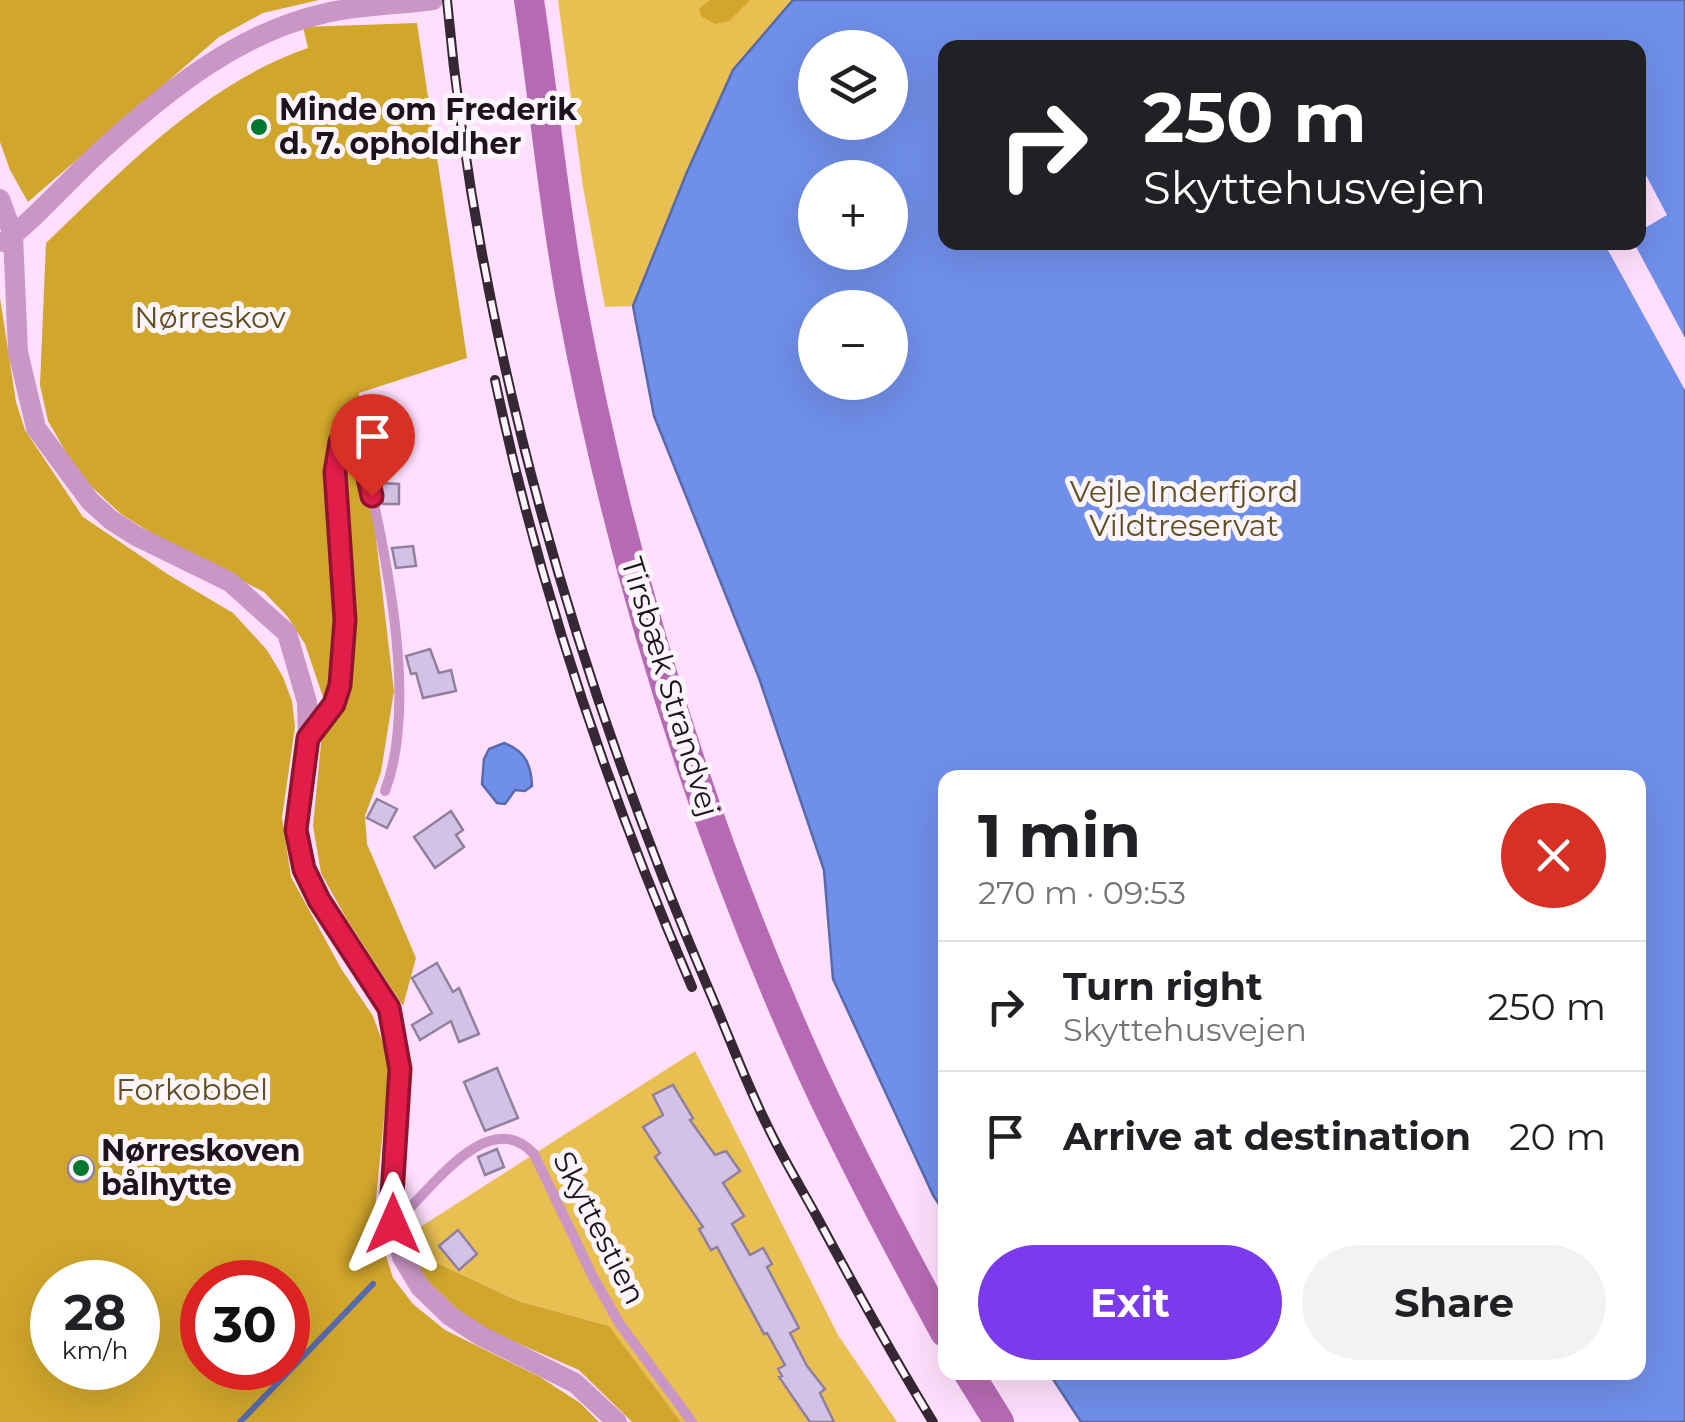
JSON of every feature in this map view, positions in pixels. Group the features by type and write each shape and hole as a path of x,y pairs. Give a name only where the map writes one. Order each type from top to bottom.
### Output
{"street":[{"path":"6,240 106,146 226,53 282,25 329,12 433,0"},
{"name":"Tirsbæk Strandvej","path":"530,0 570,297 633,573 681,739 730,874 810,1068 876,1205 938,1319"},
{"path":"0,199 18,352 36,428 90,501 111,520 230,582 287,633 308,702 308,738 296,830 304,869 319,900 389,1008 396,1034 400,1069 391,1210 402,1257 420,1288 450,1316 480,1336 574,1383 617,1422"},
{"path":"973,1380 999,1422"}],"lane":[{"path":"308,738 334,704 340,685 345,620 335,472 340,442 352,439 361,446 396,638 398,736 394,768 385,791"},
{"name":"Skyttestien","path":"393,1224 472,1148 492,1138 510,1137 523,1142 534,1154 619,1323 692,1422"}],"shaded area":[{"path":"558,0 793,0 733,70 633,306 605,307 583,187"},
{"path":"695,1051 838,1335 897,1422 681,1422 609,1326 518,1301 407,1249 403,1238"}],"green space":[{"path":"0,0 319,0 263,13 219,37 28,202 0,142"},
{"path":"710,0 750,0 729,21 715,24 701,16 699,9"},
{"name":"Nørreskov","path":"417,23 467,358 359,393 394,691 381,772 365,816 367,844 416,958 403,1006 321,873 313,826 325,703 305,644 287,616 264,592 121,514 79,475 48,421 40,385 46,243 75,215 201,105 271,63 308,48 303,27"},
{"name":"Forkobbel","path":"0,298 16,402 25,430 83,517 233,613 267,650 283,677 292,701 295,727 282,818 291,877 342,970 373,1016 387,1054 388,1080 374,1218 393,1278 413,1304 445,1330 540,1377 580,1403 599,1422 0,1422"},
{"path":"407,1249 518,1301 609,1326 681,1422 632,1422 579,1370 471,1323 427,1280"}],"water":[{"name":"Vejle Inderfjord Vildtreservat","path":"793,0 1685,0 1685,1422 1081,1422 1054,1380 1646,1380 1646,770 938,770 938,1203 833,979 824,870 759,678 654,416 633,306 733,70"},
{"path":"504,743 526,759 532,786 525,791 515,790 505,804 497,803 482,784 489,749"}],"pier":[{"path":"1646,175 1667,215 1646,227"},
{"path":"1608,250 1638,250 1685,338 1685,390"}],"building":[{"path":"381,483 399,484 399,504 383,504"},
{"path":"413,546 416,566 396,568 392,548"},
{"path":"430,649 439,673 451,670 456,691 423,698 406,656"},
{"path":"377,799 397,809 387,828 367,818"},
{"path":"451,811 463,830 456,835 464,847 435,868 414,837"},
{"path":"437,963 453,992 459,988 479,1034 459,1042 451,1021 420,1040 412,1025 432,1013 412,978"},
{"path":"497,1068 518,1118 485,1131 464,1082"},
{"path":"673,1085 693,1118 690,1120 715,1155 726,1151 740,1171 723,1183 744,1216 732,1224 750,1255 763,1248 772,1264 767,1267 799,1328 790,1333 807,1366 825,1389 820,1393 834,1422 810,1422 779,1377 782,1376 778,1369 785,1365 767,1333 764,1334 717,1247 711,1250 699,1229 703,1227 655,1157 660,1153 643,1127 663,1115 653,1095"},
{"path":"497,1149 504,1167 485,1175 478,1157"},
{"name":"Nørreskoven bålhytte","path":"81,1156 90,1160 94,1169 90,1178 81,1182 72,1178 68,1169 72,1160"},
{"path":"458,1230 477,1254 459,1270 439,1246"}],"waterway":[{"path":"240,1422 373,1284"}],"railway":[{"path":"447,0 482,254 508,380 575,629 616,751 758,1107 859,1295 933,1422"},
{"path":"495,380 533,535 578,688 632,839 692,987"}],"place":[{"name":"Minde om Frederik d. 7. ophold her","path":"259,127"},
{"name":"Nørreskoven bålhytte","path":"81,1168"}],"route":[{"path":"372,496 361,446 347,438 340,442 335,472 345,620 340,685 334,704 308,738 296,830 304,869 319,900 389,1008 396,1034 400,1069 393,1224"}]}
